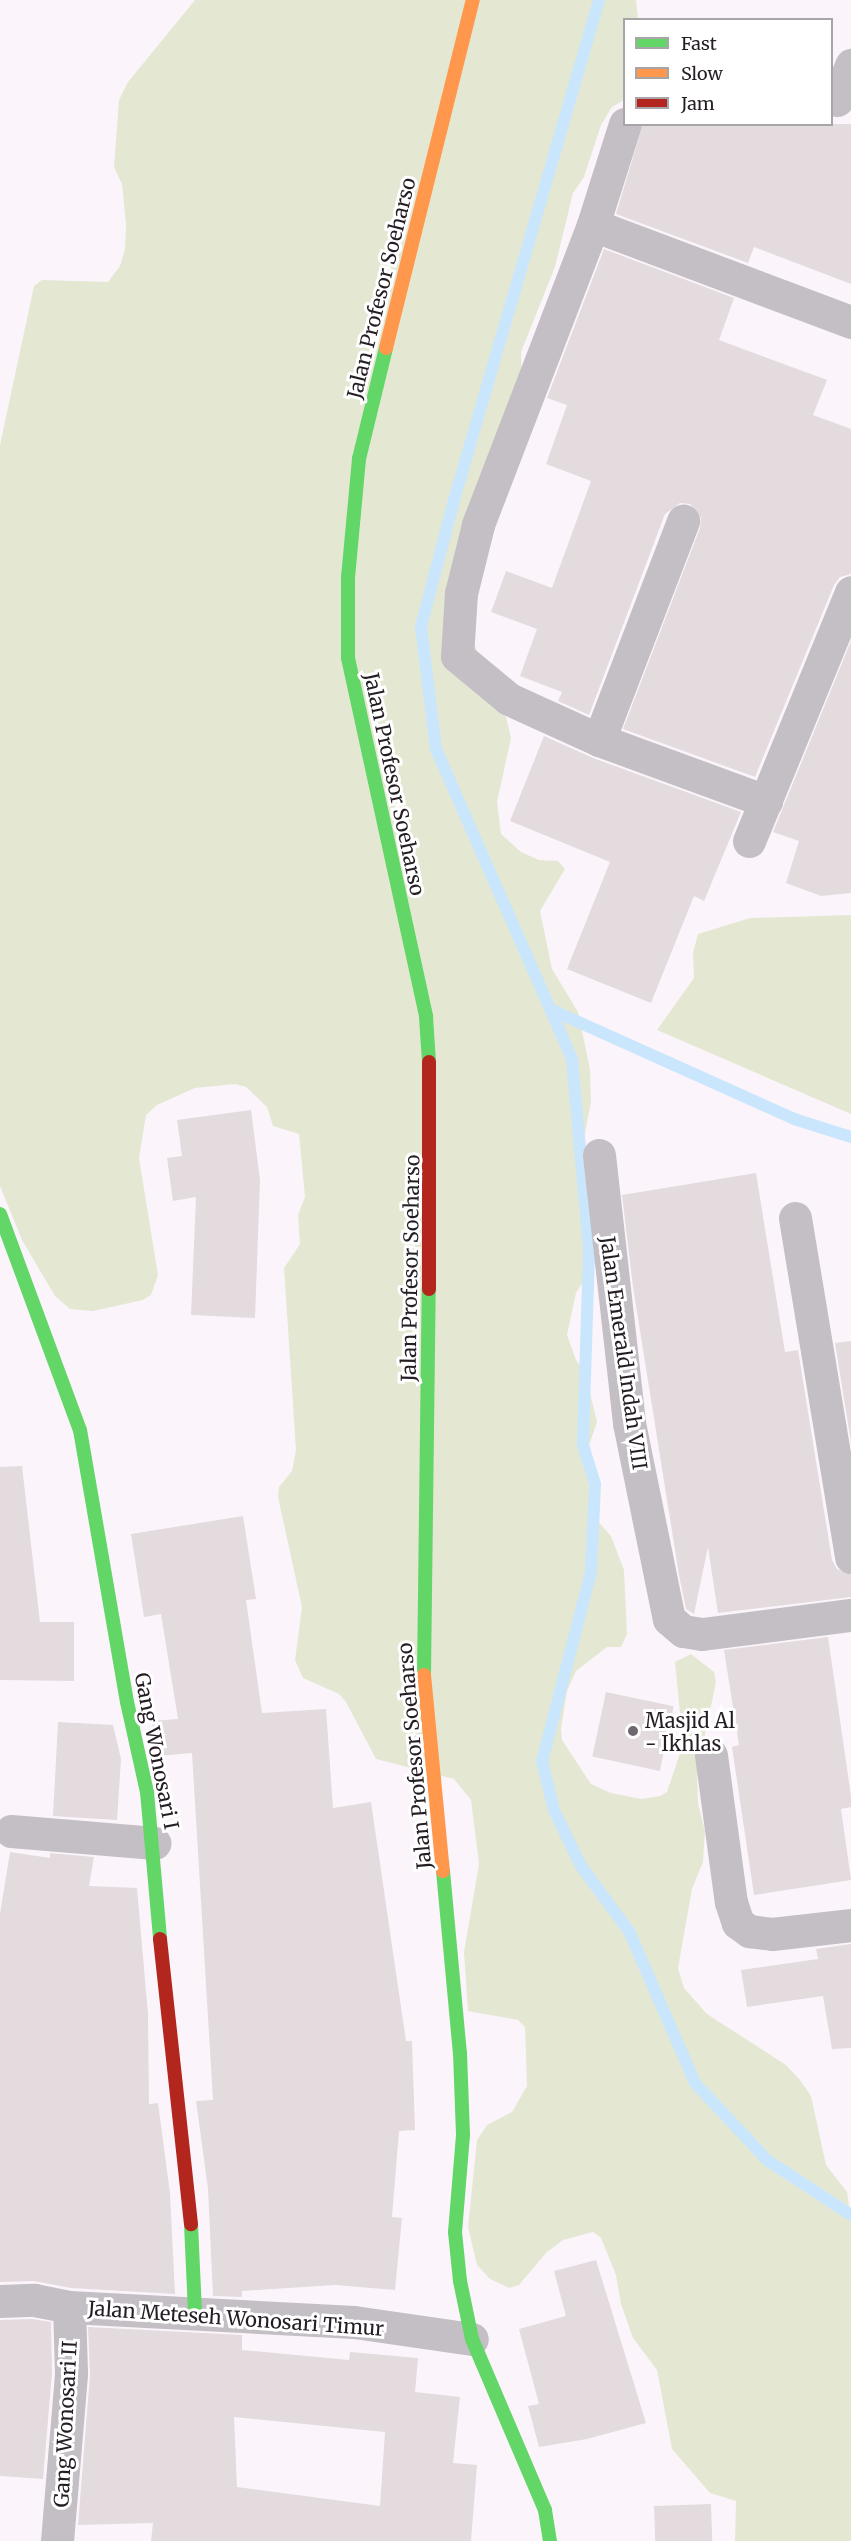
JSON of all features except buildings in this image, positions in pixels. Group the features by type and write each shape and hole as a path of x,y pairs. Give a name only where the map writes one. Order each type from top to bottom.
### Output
{"main road":[{"name":"Jalan Profesor Soeharso","path":"472,0 359,459 348,612 348,658 426,1017 432,1104 422,1650 460,2052 463,2135 455,2232 460,2281 472,2339 545,2510 550,2541"},
{"name":"Gang Wonosari I","path":"0,1214 80,1430 154,1843 171,2057 189,2191 195,2312"}],"street":[{"path":"837,100 851,65"},
{"path":"624,126 593,225 478,525 461,593 457,656 509,699 599,740 766,801"},
{"path":"593,225 851,322"},
{"path":"599,740 683,521"},
{"path":"749,841 851,592"},
{"name":"Jalan Emerald Indah VIII","path":"599,1155 629,1423 669,1619 674,1627 702,1634 851,1615"},
{"path":"795,1218 851,1557"},
{"path":"711,1755 731,1902 738,1923 749,1931 772,1934 851,1925"},
{"path":"11,1831 154,1843"},
{"name":"Jalan Meteseh Wonosari Timur","path":"0,2301 34,2300 69,2307 354,2322 472,2339"},
{"name":"Gang Wonosari II","path":"57,2541 71,2373 69,2307"}],"green space":[{"path":"195,0 636,0 638,18 623,18 623,101 612,107 601,125 584,177 573,193 555,267 521,352 522,424 479,545 471,635 499,710 506,717 511,738 497,802 501,834 521,852 539,860 558,861 565,869 540,911 552,969 578,1012 590,1069 591,1102 582,1148 589,1165 595,1263 576,1293 567,1335 576,1360 585,1372 597,1422 587,1451 589,1490 595,1518 611,1536 624,1570 627,1634 621,1647 607,1647 576,1671 567,1691 561,1729 562,1740 591,1784 611,1793 641,1799 660,1796 667,1792 683,1744 675,1662 691,1654 714,1672 716,1682 697,1773 698,1803 705,1831 703,1862 692,1889 678,1968 684,1988 707,2014 786,2065 800,2080 811,2096 826,2165 847,2192 851,2220 851,2541 735,2541 736,2501 710,2493 672,2449 657,2370 633,2338 621,2304 616,2275 601,2238 593,2232 563,2240 546,2253 519,2285 509,2288 490,2279 477,2265 468,2227 477,2140 487,2125 512,2112 527,2086 525,2027 518,2020 468,2011 464,1952 479,1864 471,1800 454,1779 376,1759 346,1702 339,1694 303,1678 295,1660 302,1607 278,1497 279,1487 292,1471 296,1450 284,1268 300,1244 298,1215 305,1197 299,1134 273,1126 267,1107 246,1087 235,1084 195,1088 157,1105 146,1115 139,1158 158,1275 151,1295 143,1300 93,1311 70,1309 55,1296 22,1240 0,1186 0,445 34,286 42,280 108,282 120,266 125,249 126,224 122,184 114,167 119,100 128,82"},
{"path":"851,915 851,1114 657,1030 694,978 693,953 698,934 750,918"}],"waterway":[{"path":"599,0 454,500 421,627 436,749 572,1059 589,1251 583,1445 595,1484 591,1572 542,1761 554,1810 581,1866 629,1931 695,2083 767,2160 851,2215"},
{"path":"554,1011 794,1119 851,1137"}],"traffic: fast":[{"path":"386,348 359,459 348,577 348,658 426,1017 429,1062"},
{"path":"0,1214 80,1430 127,1702 147,1792 160,1939"},
{"path":"424,1675 429,1289"},
{"path":"443,1871 460,2053 463,2135 455,2232 460,2281 472,2339 545,2510 550,2541"},
{"path":"191,2224 195,2312"}],"traffic: slow":[{"path":"386,348 473,0"},
{"path":"424,1675 443,1871"}],"traffic: jam":[{"path":"429,1062 429,1289"},
{"path":"160,1939 191,2224"}],"place":[{"name":"Masjid Al - Ikhlas","path":"633,1731"}]}
